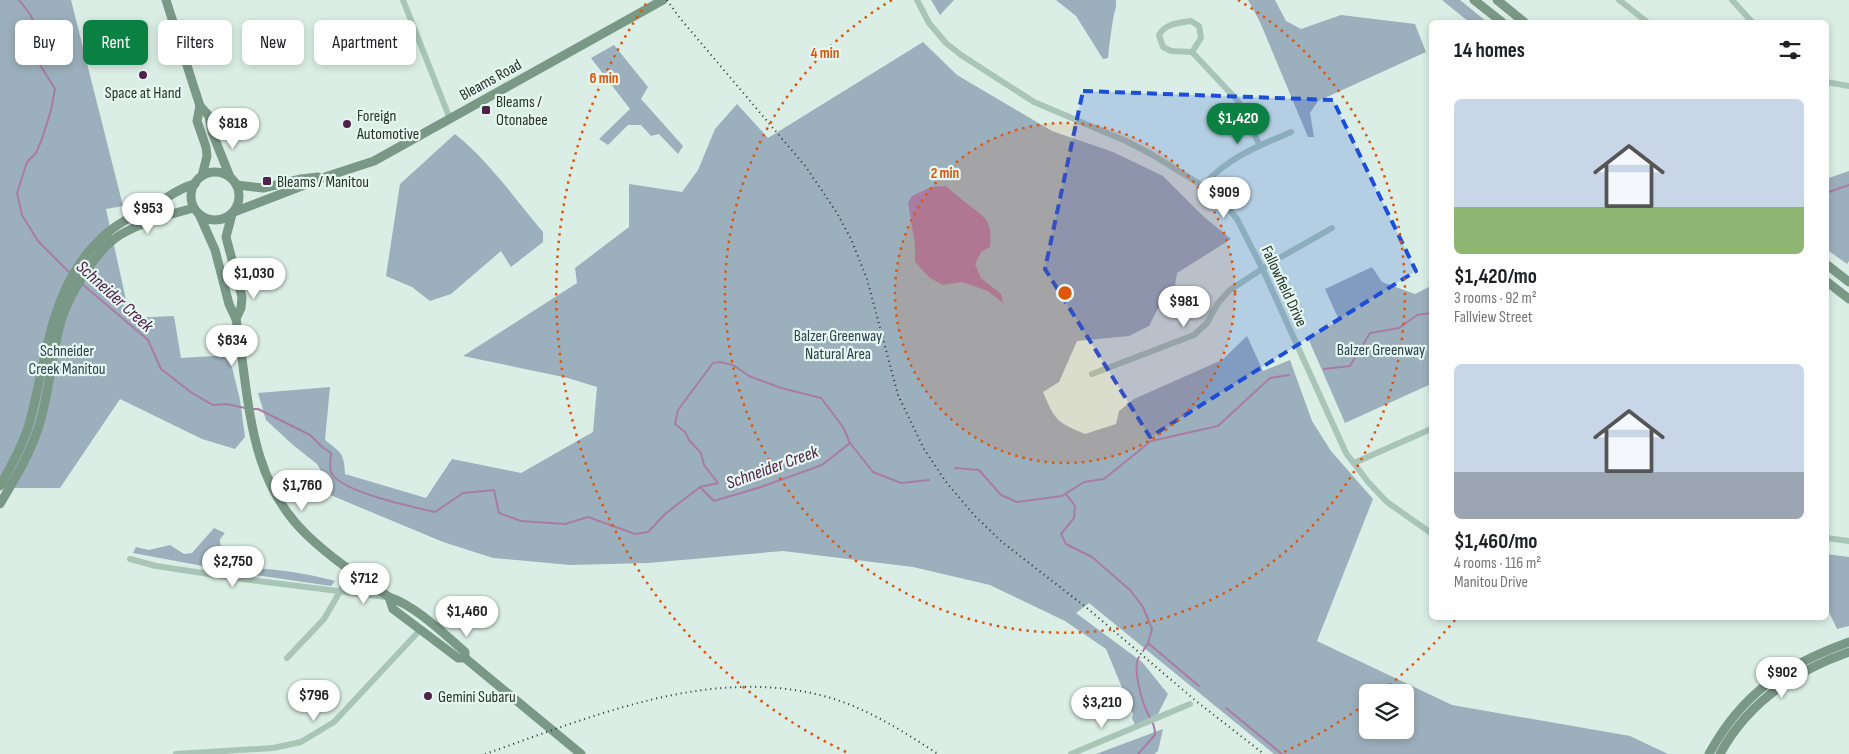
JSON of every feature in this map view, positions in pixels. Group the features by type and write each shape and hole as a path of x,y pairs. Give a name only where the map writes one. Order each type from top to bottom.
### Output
{"main road":[{"path":"166,0 200,106 209,116 212,132 230,177 237,185 239,199 226,237 242,297 242,308 236,319"},
{"name":"Bleams Road","path":"233,213 328,176 374,161 663,0"},
{"path":"1474,0 1499,20"},
{"path":"1497,0 1522,20"},
{"path":"200,106 197,121 206,147 207,156 202,176 195,184 191,196 215,250 229,304 236,319 254,436 266,476 287,512 306,534 352,571 389,597 400,600 429,622 465,652 466,658"},
{"path":"202,176 218,172 230,177"},
{"name":"Bleams Road","path":"237,185 263,188 301,179 328,176"},
{"path":"0,504 21,468 38,429 66,298 74,271 107,233 136,214 186,186 195,184"},
{"path":"197,211 206,219 215,220 224,219 233,213"},
{"path":"0,486 17,455 31,419 47,341 66,298 98,255 119,236 164,217 197,211"},
{"path":"1829,266 1849,282"},
{"path":"1829,283 1849,299"},
{"path":"389,597 393,609 458,658 466,658 581,754"},
{"path":"1709,754 1731,720 1759,690 1795,664 1813,655 1849,642"},
{"path":"1720,754 1751,710 1774,690 1810,667 1849,652"}],"street":[{"path":"403,0 450,119"},
{"name":"Fallowfield Drive","path":"917,0 929,23 946,44 961,55 1034,102 1126,141 1151,154 1203,186 1223,202 1237,219 1263,270 1346,453 1369,483 1387,502 1429,532"},
{"path":"1619,0 1644,20"},
{"path":"1732,0 1750,20"},
{"path":"1192,52 1201,38 1198,26 1191,21 1178,23 1162,30 1159,36 1162,47 1171,51 1192,52 1238,101 1260,146"},
{"path":"1829,83 1849,86"},
{"path":"1203,186 1214,173 1226,164 1291,132"},
{"path":"1092,374 1194,335 1206,323 1225,294 1274,261 1332,228"},
{"path":"1354,463 1429,430"},
{"path":"1829,538 1849,541"},
{"path":"130,559 175,568 340,592 389,597"},
{"path":"287,658 324,619 352,571"},
{"path":"176,754 273,748 301,742 334,722 421,629"},
{"path":"1071,754 1190,704"}],"highlighted area":[{"path":"1083,91 1333,100 1416,271 1150,437 1045,269"}],"green space":[{"name":"Schneider Creek Manitou","path":"0,0 71,0 83,48 83,65 87,65 123,206 106,209 130,318 174,316 181,358 229,355 240,400 245,437 235,449 202,439 120,399 60,488 0,488"},
{"path":"931,0 954,0 940,15"},
{"path":"1056,0 1116,0 1108,58 1103,59 1076,16"},
{"path":"1248,0 1275,0 1286,21 1301,29 1341,15 1415,24 1426,52 1318,101 1310,113 1314,137 1308,137 1260,22"},
{"path":"1442,0 1460,0 1485,20 1467,20"},
{"name":"Balzer Greenway Natural Area","path":"923,42 957,75 1052,131 1113,152 1163,176 1204,217 1231,239 1177,273 1174,291 1157,310 1149,326 1129,336 1077,341 1059,382 1043,392 1058,419 1062,423 1085,434 1116,424 1119,411 1134,399 1222,360 1247,336 1263,371 1290,360 1312,421 1331,451 1373,499 1317,641 1408,684 1359,684 1359,739 1414,739 1414,687 1452,705 1630,736 1668,754 1274,754 1089,603 1076,613 1142,662 1168,694 1158,714 1135,725 1132,718 1133,714 1106,649 1065,621 990,585 913,567 783,551 648,563 570,565 493,558 443,542 328,494 330,487 317,464 266,420 258,393 330,387 325,440 341,454 344,461 345,474 426,498 452,459 521,473 593,432 597,387 568,378 463,356 577,283 575,268 629,227 629,184 682,192 698,170 715,129 737,104 768,138"},
{"path":"614,45 648,87 641,99 683,146 678,154 659,134 651,136 641,125 628,125 608,145 599,139 630,109 591,58"},
{"path":"455,134 490,168 543,232 543,242 511,267 501,251 451,294 430,301 412,287 386,276 400,184"},
{"path":"1849,171 1849,261 1847,264 1829,251 1829,178"},
{"name":"Balzer Greenway","path":"1372,267 1382,282 1415,294 1429,287 1429,385 1345,423 1308,338 1339,320 1325,289"},
{"path":"214,528 225,533 220,539 221,546 233,557 239,568 288,572 335,581 331,586 235,572 133,553 136,547 149,550 170,545 184,554 192,553"},
{"path":"1829,554 1849,557 1849,626 1837,629 1829,612"},
{"path":"1163,729 1158,751 1154,754 1096,754"}],"shaded area":[{"path":"946,186 982,215 988,224 991,238 990,247 981,252 975,264 981,278 1001,294 1003,303 988,291 962,282 943,285 930,278 915,262 915,244 908,203 912,196 931,187"}],"waterway":[{"name":"Schneider Creek","path":"19,0 30,14 39,33 40,65 55,89 42,139 36,153 27,162 17,193 22,215 38,241 70,273"},
{"path":"1829,192 1849,185"},
{"name":"Schneider Creek","path":"81,283 148,340 161,369 192,393 213,405 226,404 245,408"},
{"path":"1324,369 1350,366 1370,333 1399,328 1417,315 1429,313"},
{"name":"Schneider Creek","path":"252,409 258,409 310,435 331,453 330,470 337,479 348,486 378,498 435,512 463,493 494,490 499,513 521,521 565,524 588,517 635,534 648,532 665,514 700,487 718,483 704,465 701,453 689,440 685,432 675,424 678,410 713,363 720,362 733,365 749,376 781,388 821,398 843,427 850,443 873,472 901,483 929,480"},
{"path":"955,468 979,470 1001,495 1017,502 1062,496 1084,482 1104,479 1151,441 1218,426 1270,378 1289,375"},
{"name":"Schneider Creek","path":"701,488 714,501 761,487 822,465 850,443"},
{"name":"Schneider Creek","path":"1066,494 1075,506 1074,518 1061,534 1066,544 1092,557 1130,590 1143,607 1152,629 1148,643 1143,651"},
{"name":"Schneider Creek","path":"1148,643 1199,686"},
{"name":"Schneider Creek","path":"1138,754 1155,735 1154,726 1146,709 1137,677 1139,657"},
{"name":"Schneider Creek","path":"1226,708 1282,754"}],"railway":[{"path":"667,0 679,17 806,167 837,213 851,239 867,279 898,395 924,449 946,482 974,515 1002,542 1087,608 1196,701 1264,754"},
{"path":"485,754 566,725 650,700 734,687 777,688 820,695 852,705 882,720 938,754"}],"place":[{"name":"Space at Hand","path":"143,75"},
{"name":"Bleams / Otonabee","path":"486,110"},
{"name":"Foreign Automotive","path":"347,124"},
{"name":"Bleams / Manitou","path":"267,181"},
{"name":"Gemini Subaru","path":"428,696"}]}
